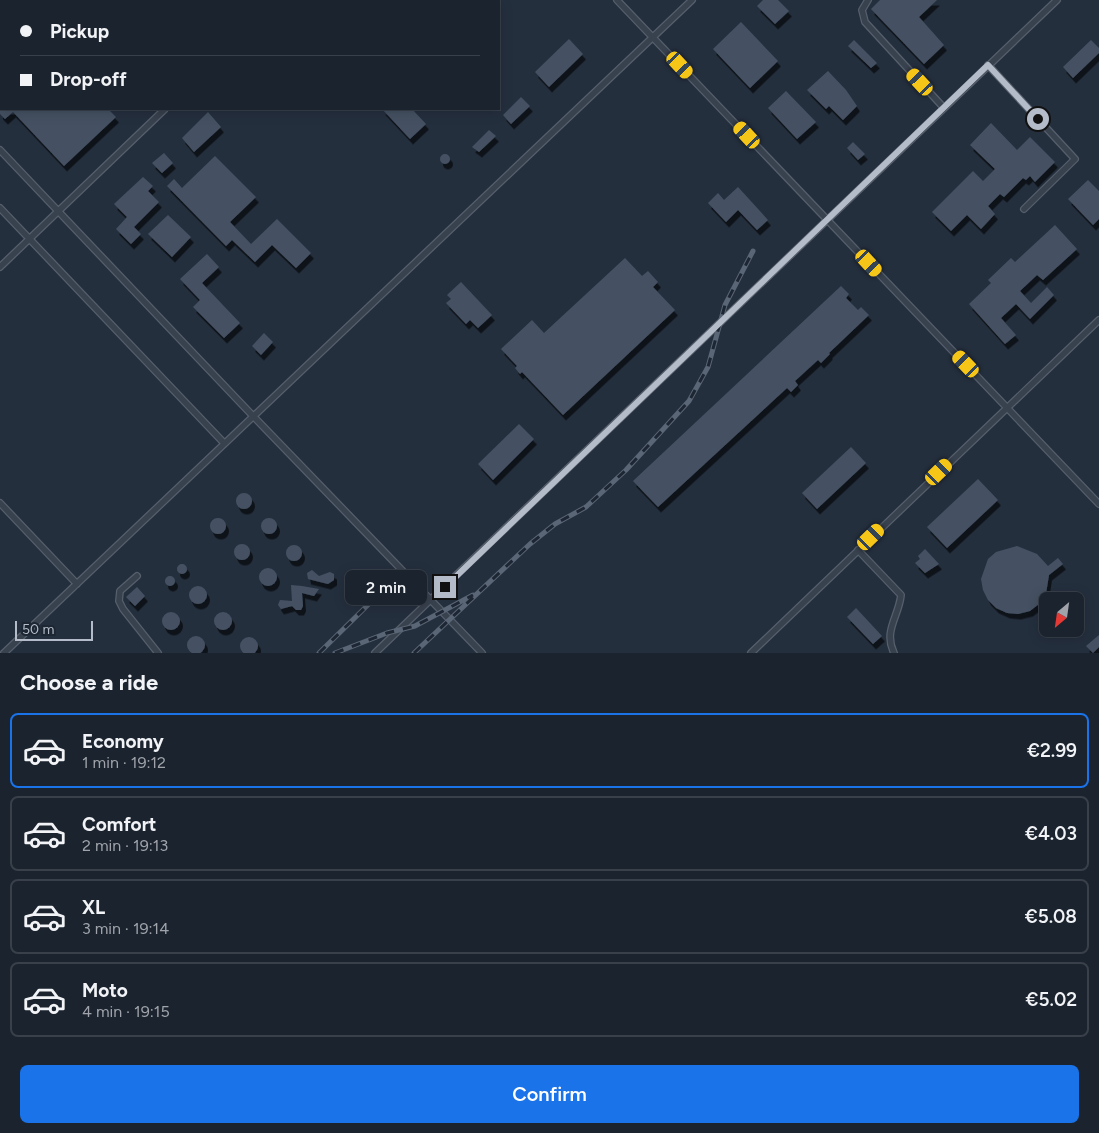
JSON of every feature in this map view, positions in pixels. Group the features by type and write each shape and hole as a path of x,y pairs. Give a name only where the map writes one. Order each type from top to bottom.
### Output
{"lane":[{"path":"617,0 1099,504"},
{"path":"4,653 692,0"},
{"path":"868,0 862,10 865,22 944,108"},
{"path":"1046,0 1051,5"},
{"path":"375,653 1057,0"},
{"path":"988,65 1075,158 1024,209"},
{"path":"0,267 164,110"},
{"path":"0,150 430,601 482,653"},
{"path":"0,208 224,444"},
{"path":"751,653 1099,320"},
{"path":"0,503 77,584"},
{"path":"858,550 901,595 900,606 892,619 890,636 894,653"},
{"path":"137,576 120,591 119,601 158,653"}],"building":[{"path":"763,0 778,0 789,11 775,24 757,6"},
{"path":"880,0 937,0 919,17 944,45 924,64 871,9"},
{"path":"741,22 778,61 750,88 713,49"},
{"path":"569,39 583,54 549,87 535,72"},
{"path":"854,40 877,63 871,68 848,46"},
{"path":"1091,40 1099,48 1099,53 1073,78 1063,67"},
{"path":"828,71 846,90 857,106 843,120 829,106 826,109 807,90"},
{"path":"786,91 816,122 797,139 768,108"},
{"path":"521,97 530,106 511,124 503,115"},
{"path":"0,110 109,110 116,117 64,166 13,112 5,119 0,114"},
{"path":"383,110 413,110 426,124 410,139"},
{"path":"208,112 221,127 194,152 182,138"},
{"path":"991,123 1017,150 1030,137 1055,162 1035,182 1030,176 1026,180 1023,178 1004,197 1000,194 988,206 995,214 981,229 967,215 951,231 932,212 973,171 983,181 995,169 970,145"},
{"path":"489,130 496,136 479,152 472,147"},
{"path":"853,142 865,154 858,160 847,148"},
{"path":"164,153 173,163 162,173 152,163"},
{"path":"445,154 450,159 445,164 440,159"},
{"path":"215,156 256,197 230,222 251,244 277,219 311,253 296,268 272,245 255,262 232,240 226,246 167,186 174,179 182,188"},
{"path":"143,177 153,186 148,191 159,202 134,227 141,234 131,244 116,229 127,217 114,204"},
{"path":"1088,180 1099,191 1099,219 1093,225 1068,199"},
{"path":"738,187 768,220 757,230 738,210 726,222 708,203 718,193 724,200"},
{"path":"168,215 191,237 172,257 148,234"},
{"path":"1055,225 1077,249 1043,280 1037,275 1020,291 1031,303 1047,287 1054,295 1030,319 1016,304 1001,318 1016,335 1005,344 969,304 991,283 988,280 1011,258 1015,262"},
{"path":"207,254 219,267 202,283 240,323 224,338 193,307 200,300 180,279"},
{"path":"625,258 642,276 648,271 658,282 653,287 675,310 563,415 522,372 520,374 515,368 517,366 501,349 532,320 544,333"},
{"path":"461,282 492,315 478,328 470,320 466,324 446,303 451,299 447,295"},
{"path":"841,286 849,294 846,298 858,310 861,307 869,315 821,363 818,360 795,381 798,385 791,392 787,388 658,507 633,481"},
{"path":"264,333 273,342 261,355 252,346"},
{"path":"519,424 534,439 493,480 478,464"},
{"path":"851,447 866,463 817,509 802,493"},
{"path":"978,479 998,500 947,548 927,527"},
{"path":"244,493 252,501 244,509 236,501"},
{"path":"218,518 226,526 218,534 210,526"},
{"path":"269,518 277,526 269,534 261,526"},
{"path":"242,544 250,552 242,560 234,552"},
{"path":"294,545 302,553 294,561 286,553"},
{"path":"1017,546 1037,554 1048,566 1058,558 1063,564 1049,575 1046,592 1039,592 1039,604 1030,611 1018,614 1007,613 996,608 988,600 983,590 981,579 988,559 996,552"},
{"path":"925,549 939,564 925,573 915,563 920,559 918,556"},
{"path":"180,564 184,564 187,569 186,573 180,574 177,571 177,567"},
{"path":"268,568 274,571 277,577 274,583 268,586 262,583 259,577 262,571"},
{"path":"312,570 319,576 330,572 334,574 334,580 328,584 308,579 307,573"},
{"path":"170,576 175,581 170,586 165,581"},
{"path":"291,585 319,589 314,596 302,593 303,606 301,610 296,610 292,606 281,609 278,605 280,600 292,601"},
{"path":"198,586 204,589 207,595 204,601 198,604 192,601 189,595 192,589"},
{"path":"137,587 145,596 135,606 126,597"},
{"path":"856,608 882,636 873,644 847,617"},
{"path":"171,612 177,615 180,621 177,627 171,630 165,627 162,621 165,615"},
{"path":"223,612 229,615 232,621 229,627 223,630 217,627 214,621 217,615"},
{"path":"1099,635 1099,647 1093,653 1086,646"},
{"path":"196,636 204,642 204,648 199,653 190,651 187,645 190,639"},
{"path":"249,637 257,643 257,649 254,653 244,653 240,646 243,640"}],"railway":[{"path":"414,653 530,544 555,524 586,507 626,470 689,401 708,367 725,305 753,251"},
{"path":"319,653 378,595"},
{"path":"335,653 387,633 415,626 473,595"}],"route":[{"path":"445,587 988,65 1038,119"}]}
